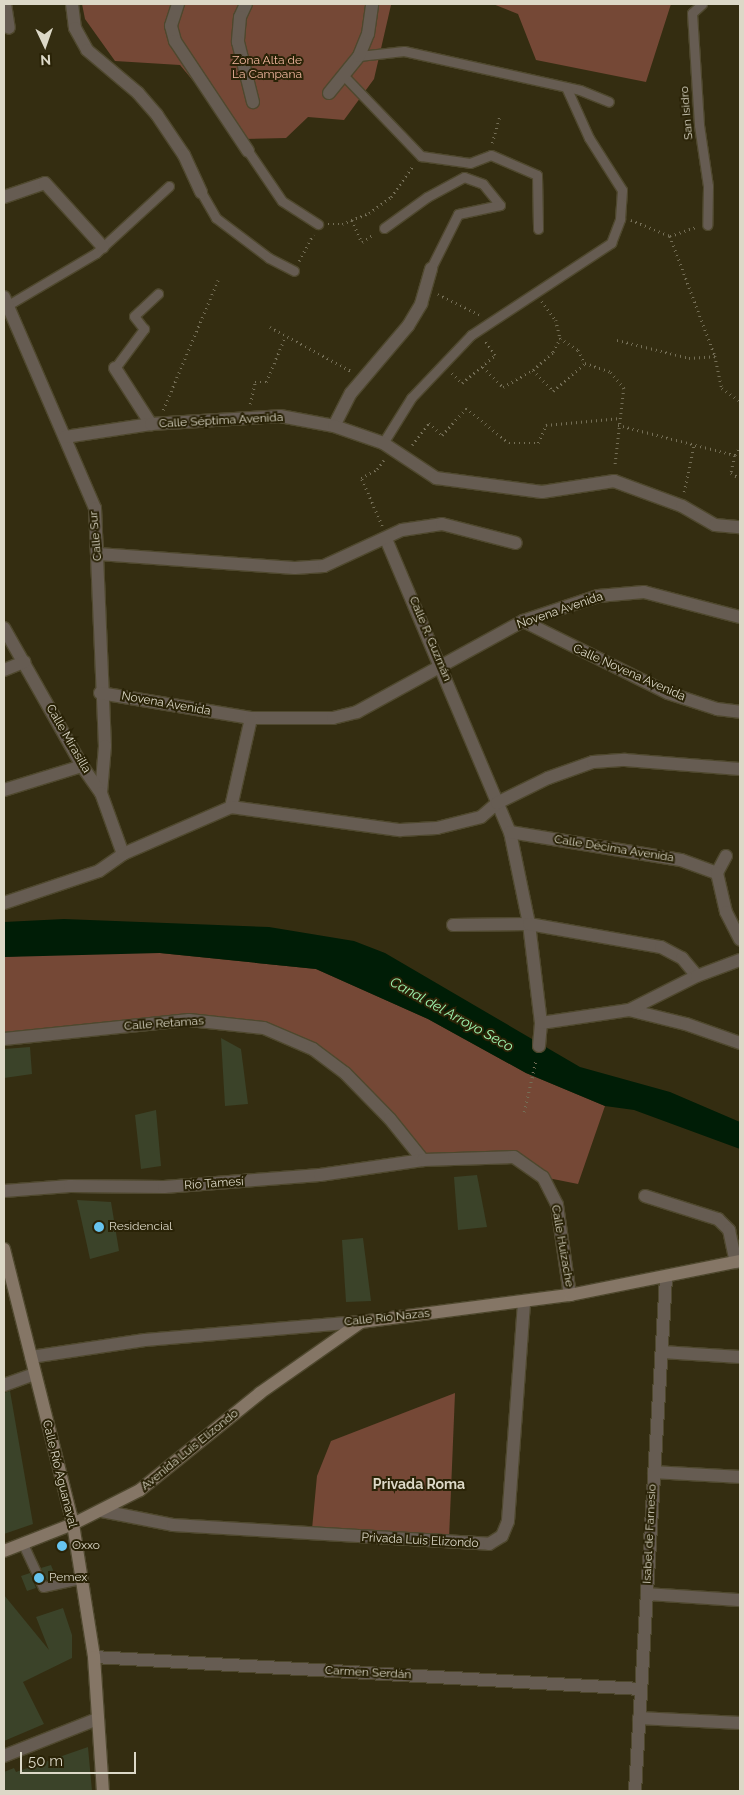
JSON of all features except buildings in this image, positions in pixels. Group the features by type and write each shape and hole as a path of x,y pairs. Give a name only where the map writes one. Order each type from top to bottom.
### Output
{"street":[{"path":"4,4 9,28"},
{"path":"72,4 75,28 87,50 138,93 157,115 184,155 201,192"},
{"path":"178,4 170,26 174,41 248,151"},
{"path":"246,4 240,17 238,42 253,102"},
{"path":"329,93 344,77 359,56 368,34 372,4"},
{"path":"4,197 45,183 103,247"},
{"path":"334,426 364,377 408,326 425,288 431,268"},
{"name":"Calle Sur","path":"6,301 95,508 98,554 100,693 105,746 101,793"},
{"path":"116,368 154,423"},
{"name":"Calle Séptima Avenida","path":"66,437 154,423 280,416 334,426 387,446 402,458 436,478 515,490 570,491 614,481"},
{"path":"614,481 682,506 715,525 740,527"},
{"path":"98,554 295,568 324,566 402,530 442,524 516,543"},
{"name":"Calle R. Guzmán","path":"386,539 442,666 510,832 528,924 541,1023 539,1046"},
{"name":"Novena Avenida","path":"100,693 251,718 341,716 442,666 523,621 623,591 644,592 740,617"},
{"name":"Calle Novena Avenida","path":"523,621 668,693 717,710 740,712"},
{"name":"Calle Mirasilla","path":"4,628 82,766 101,793 123,854"},
{"path":"4,670 24,662"},
{"path":"231,807 251,718"},
{"path":"4,903 99,871 123,854 231,807 400,830 460,824 481,817 497,803 548,778 594,762 625,760 740,769"},
{"path":"4,790 82,766"},
{"name":"Calle Décima Avenida","path":"510,832 681,860 717,873"},
{"path":"726,856 717,873 726,912 740,940"},
{"path":"453,925 528,924 661,948 682,958 696,976"},
{"path":"541,1023 629,1010 696,976 740,960"},
{"path":"629,1010 686,1024 740,1043"},
{"name":"Calle Retamas","path":"4,1039 189,1020 264,1028 313,1049 345,1072 390,1119 422,1160"},
{"name":"Calle Huizache","path":"422,1160 514,1156 530,1164 543,1177 557,1205 570,1295"},
{"name":"Río Tamesí","path":"4,1191 207,1184 320,1176 422,1160"},
{"path":"645,1196 718,1219 729,1230 738,1261"},
{"name":"Calle Río Aguanaval","path":"4,1250 73,1524 94,1657 96,1719 103,1791"},
{"name":"Calle Río Nazas","path":"31,1357 145,1340 361,1322 524,1302 666,1278 738,1261"},
{"name":"Isabel de Farnesio","path":"635,1791 666,1278"},
{"name":"Privada Luis Elizondo","path":"102,1511 173,1525 489,1544 502,1536 508,1521 524,1302"},
{"name":"Avenida Luis Elizondo","path":"4,1551 102,1511 175,1465 260,1392 361,1322"},
{"path":"662,1352 740,1357"},
{"path":"4,1385 34,1374"},
{"path":"654,1472 740,1477"},
{"path":"647,1594 740,1600"},
{"name":"Carmen Serdán","path":"94,1657 641,1689"},
{"path":"639,1718 740,1723"},
{"path":"4,1756 96,1719"}],"lane":[{"name":"San Isidro","path":"702,4 692,13 700,125 708,186 707,224"},
{"path":"359,56 404,51 566,87 609,102"},
{"path":"344,77 421,156 470,163 491,155 537,175 538,229"},
{"path":"387,446 412,398 477,331 611,243 620,219 622,190 589,138 566,87"},
{"path":"248,151 282,201 318,224"},
{"path":"384,228 427,197 464,177 483,184 500,205 458,214 431,268"},
{"path":"6,301 103,247 169,186"},
{"path":"201,192 216,218 269,258 294,271"},
{"path":"116,368 144,329 134,316 158,294"},
{"path":"23,1544 43,1587 82,1579"}],"path":[{"path":"491,155 500,115"},
{"path":"294,271 318,224 342,224 391,197 421,156"},
{"path":"620,219 641,222 670,236 715,356 722,388 740,401"},
{"path":"352,220 362,242 384,228"},
{"path":"670,236 707,224"},
{"path":"154,423 218,280"},
{"path":"425,288 491,321"},
{"path":"484,367 503,387 533,370 553,352 560,338 556,320 536,291"},
{"path":"270,327 285,337 364,377"},
{"path":"444,364 462,383 484,367 495,355 477,331"},
{"path":"247,418 255,382 266,382 285,337"},
{"path":"560,338 578,350 585,363 611,372 624,388 621,418 618,425 614,481"},
{"path":"617,340 689,358 715,356"},
{"path":"533,370 553,392 585,363"},
{"path":"402,458 429,423 442,435 466,408 509,443 538,443 546,425 621,418"},
{"path":"618,425 736,455"},
{"path":"682,506 694,444"},
{"path":"386,539 361,478 378,469 387,446"},
{"path":"740,446 731,473 740,478"},
{"path":"524,1112 539,1046"}],"green space":[{"name":"Zona Alta de La Campana","path":"82,4 391,5 374,79 344,120 308,117 286,138 241,139 180,65 115,61 85,19"},
{"path":"493,4 671,4 646,82 536,60 518,14"},
{"path":"89,952 160,953 316,969 428,1019 526,1073 605,1106 578,1184 543,1177 514,1157 423,1160 313,1049 231,1022 4,1039 4,957"},
{"path":"455,1393 449,1539 312,1529 317,1476 331,1441"}],"water":[{"name":"Canal del Arroyo Seco","path":"64,919 269,927 354,941 385,953 580,1067 670,1092 740,1122 740,1149 634,1110 605,1106 526,1073 428,1019 316,969 160,953 4,957 4,922"}],"place":[{"name":"Residencial","path":"99,1227"},
{"name":"Oxxo","path":"62,1546"},
{"name":"Pemex","path":"39,1578"}],"district":[{"name":"Privada Roma","path":"419,1484"}]}
